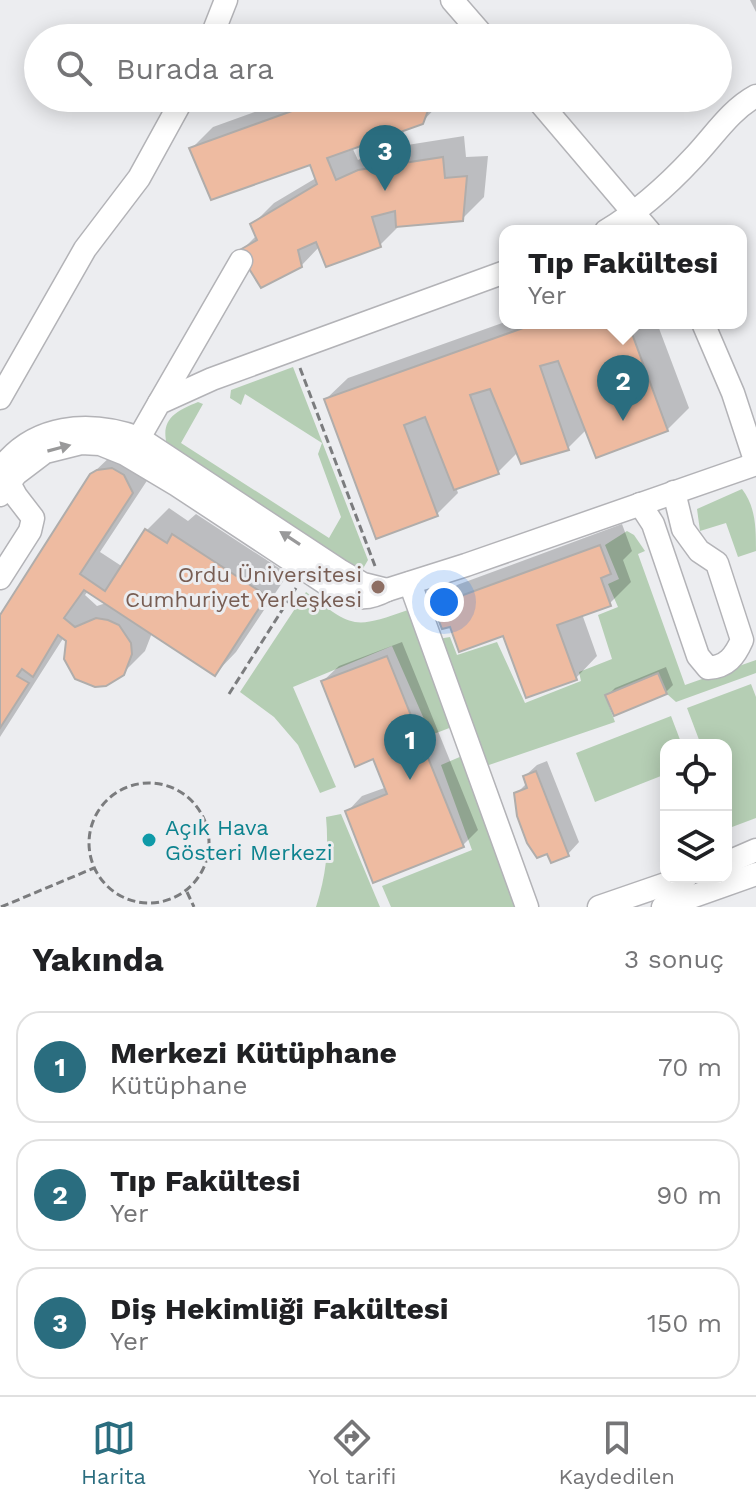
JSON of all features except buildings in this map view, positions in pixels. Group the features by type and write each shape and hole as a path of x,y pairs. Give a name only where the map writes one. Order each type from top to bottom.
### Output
{"street":[{"path":"217,24 226,0"},
{"path":"452,0 473,24"},
{"path":"548,112 643,222 693,158 741,104 756,96"},
{"path":"0,398 85,249 139,178 175,112"},
{"path":"139,438 241,261"},
{"path":"159,403 212,379 499,274"},
{"path":"3,483 45,452 81,443 100,444 125,454 177,485 339,592 369,599 387,590 756,464 733,393 706,329"},
{"path":"3,483 10,456 25,444 67,428 119,431 139,438 339,570 363,584 387,590"},
{"path":"0,578 30,531 33,518 3,483"},
{"path":"640,504 653,524 698,656 708,668 719,667 736,653 742,640 717,563 699,551 683,529 674,492"},
{"path":"410,583 527,907"},
{"path":"732,860 756,850"},
{"path":"663,907 756,874"},
{"path":"599,907 669,883"}],"path":[{"path":"293,349 375,565 363,584"},
{"path":"229,694 301,582"},
{"path":"143,783 162,784 180,791 194,803 205,819 209,840 207,861 198,880 186,891 156,905 122,898 105,886 94,868 89,850 90,831 97,813 108,798 125,788 143,783"},
{"path":"1,907 94,868"},
{"path":"186,891 194,907"}],"green space":[{"path":"293,367 368,560 361,572 167,445 166,429 172,417 198,402 203,404 181,443 329,538 341,517 318,454 322,443 245,394 241,405 230,398 231,390"},
{"path":"742,489 753,511 756,551 738,557 726,523 700,531 697,509"},
{"path":"627,531 634,535 645,551 638,554 685,685 756,660 756,673 676,702 667,694 657,673 605,695 615,722 486,766 438,639 450,637 457,655 497,642 525,703 581,681 579,672 612,659 598,615 618,607 608,584 619,579 605,545"},
{"path":"306,592 353,622 375,621 408,610 452,727 431,735 392,646 293,687 336,787 320,793 298,745 274,717 240,692"},
{"path":"751,684 756,697 756,818 732,827 732,739 699,739 687,708"},
{"path":"671,716 680,739 660,739 660,776 595,802 576,753"},
{"path":"462,756 517,907 391,907 382,886 472,850 441,765"},
{"path":"341,814 380,907 316,907 326,862 326,817"}],"place":[{"name":"Diş Hekimliği Fakültesi","path":"385,191"},
{"name":"Tıp Fakültesi","path":"623,421"},
{"name":"Ordu Üniversitesi Cumhuriyet Yerleşkesi","path":"378,587"},
{"name":"Merkezi Kütüphane","path":"410,780"},
{"name":"Açık Hava Gösteri Merkezi","path":"149,840"}]}
